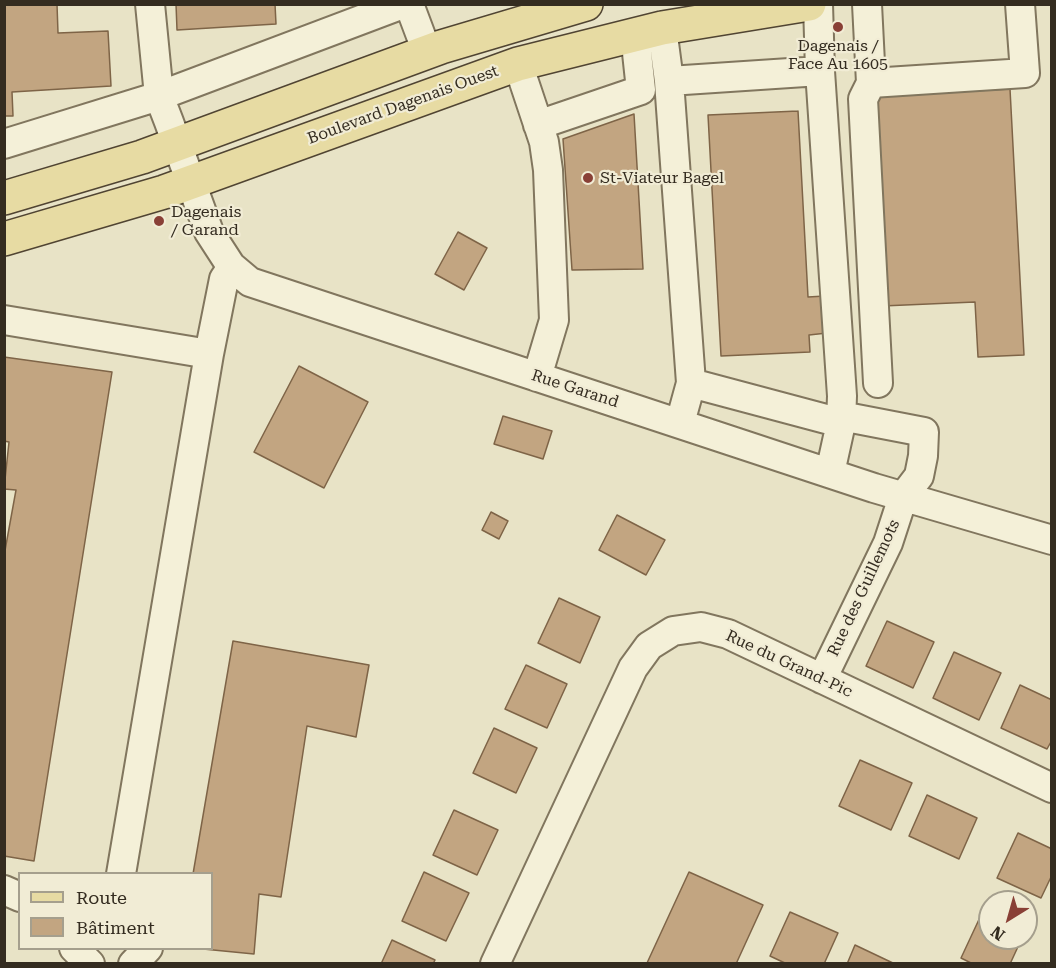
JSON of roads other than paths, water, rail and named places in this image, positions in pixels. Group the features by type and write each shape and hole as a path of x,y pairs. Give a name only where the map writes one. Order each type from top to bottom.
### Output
{"main road":[{"path":"4,198 79,177 178,144 427,52 586,4"},
{"name":"Boulevard Dagenais Ouest","path":"4,239 101,213 190,183 518,64 648,31 809,4"}],"street":[{"name":"Rue Garand","path":"150,4 159,96 190,183 209,232 232,267 250,282 903,497 1052,540"},
{"path":"4,144 159,96 403,4"},
{"path":"409,4 427,52"},
{"path":"818,4 841,420 830,473"},
{"path":"867,4 871,83 863,99 878,383"},
{"path":"871,83 1025,73 1020,4"},
{"path":"648,31 669,81 691,383 680,423"},
{"path":"538,125 641,90 648,31"},
{"path":"518,64 548,162 554,321 537,376"},
{"path":"669,81 820,71"},
{"path":"121,872 209,354 224,279 232,267"},
{"path":"4,320 209,354"},
{"path":"691,383 841,420"},
{"name":"Rue des Guillemots","path":"822,679 888,543 903,497 919,476 923,456 924,432 841,420"},
{"name":"Rue du Grand-Pic","path":"495,963 633,668 650,646 673,631 710,628 1052,788"},
{"path":"4,890 18,896"},
{"path":"76,950 90,963"},
{"path":"133,963 146,950"}],"place":[{"name":"Dagenais / Face Au 1605","path":"838,27"},
{"name":"St-Viateur Bagel","path":"588,178"},
{"name":"Dagenais / Garand","path":"159,221"}]}
